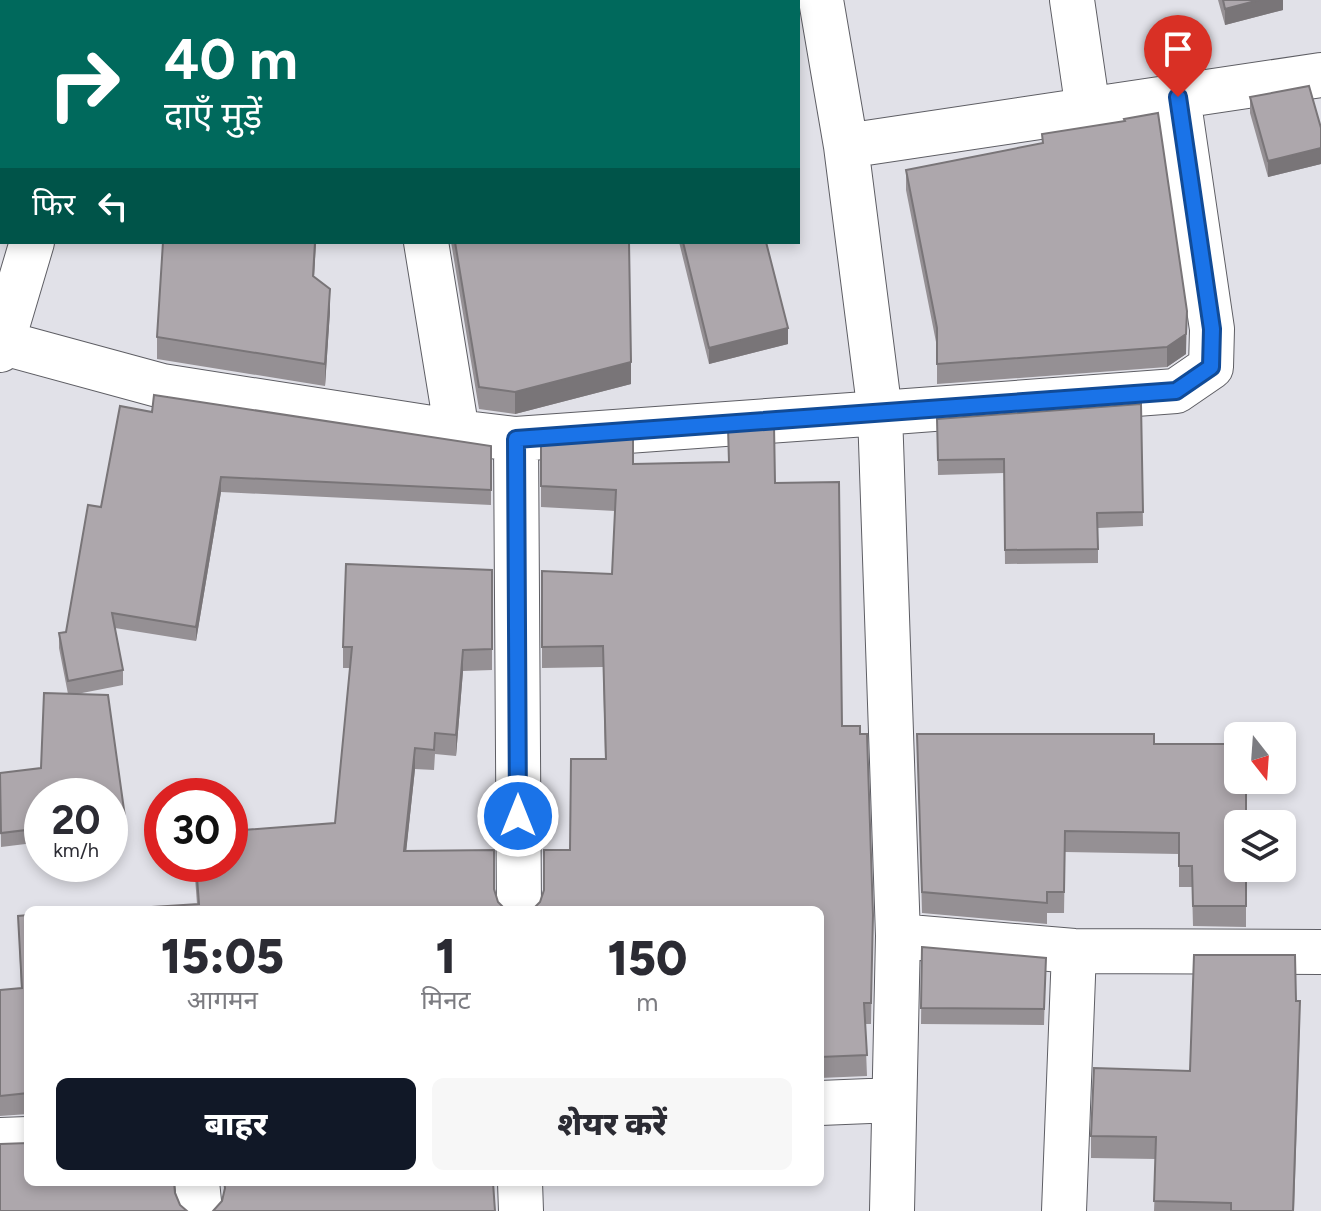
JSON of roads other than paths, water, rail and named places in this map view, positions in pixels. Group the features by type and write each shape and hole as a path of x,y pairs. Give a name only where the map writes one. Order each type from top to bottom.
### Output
{"street":[{"path":"821,0 846,146 880,413 898,936 892,1211"},
{"path":"1072,0 1088,110"},
{"path":"846,146 1321,75"},
{"path":"31,244 1,345 162,386 457,432 516,439 1176,391 1211,367 1212,329 1178,97"},
{"path":"426,244 457,432"},
{"path":"516,439 519,906"},
{"path":"898,936 1074,951 1321,952"},
{"path":"1064,1211 1074,951"},
{"path":"824,1103 894,1100"},
{"path":"0,1140 24,1139"},
{"path":"197,1186 200,1211"},
{"path":"520,1186 521,1211"}]}
